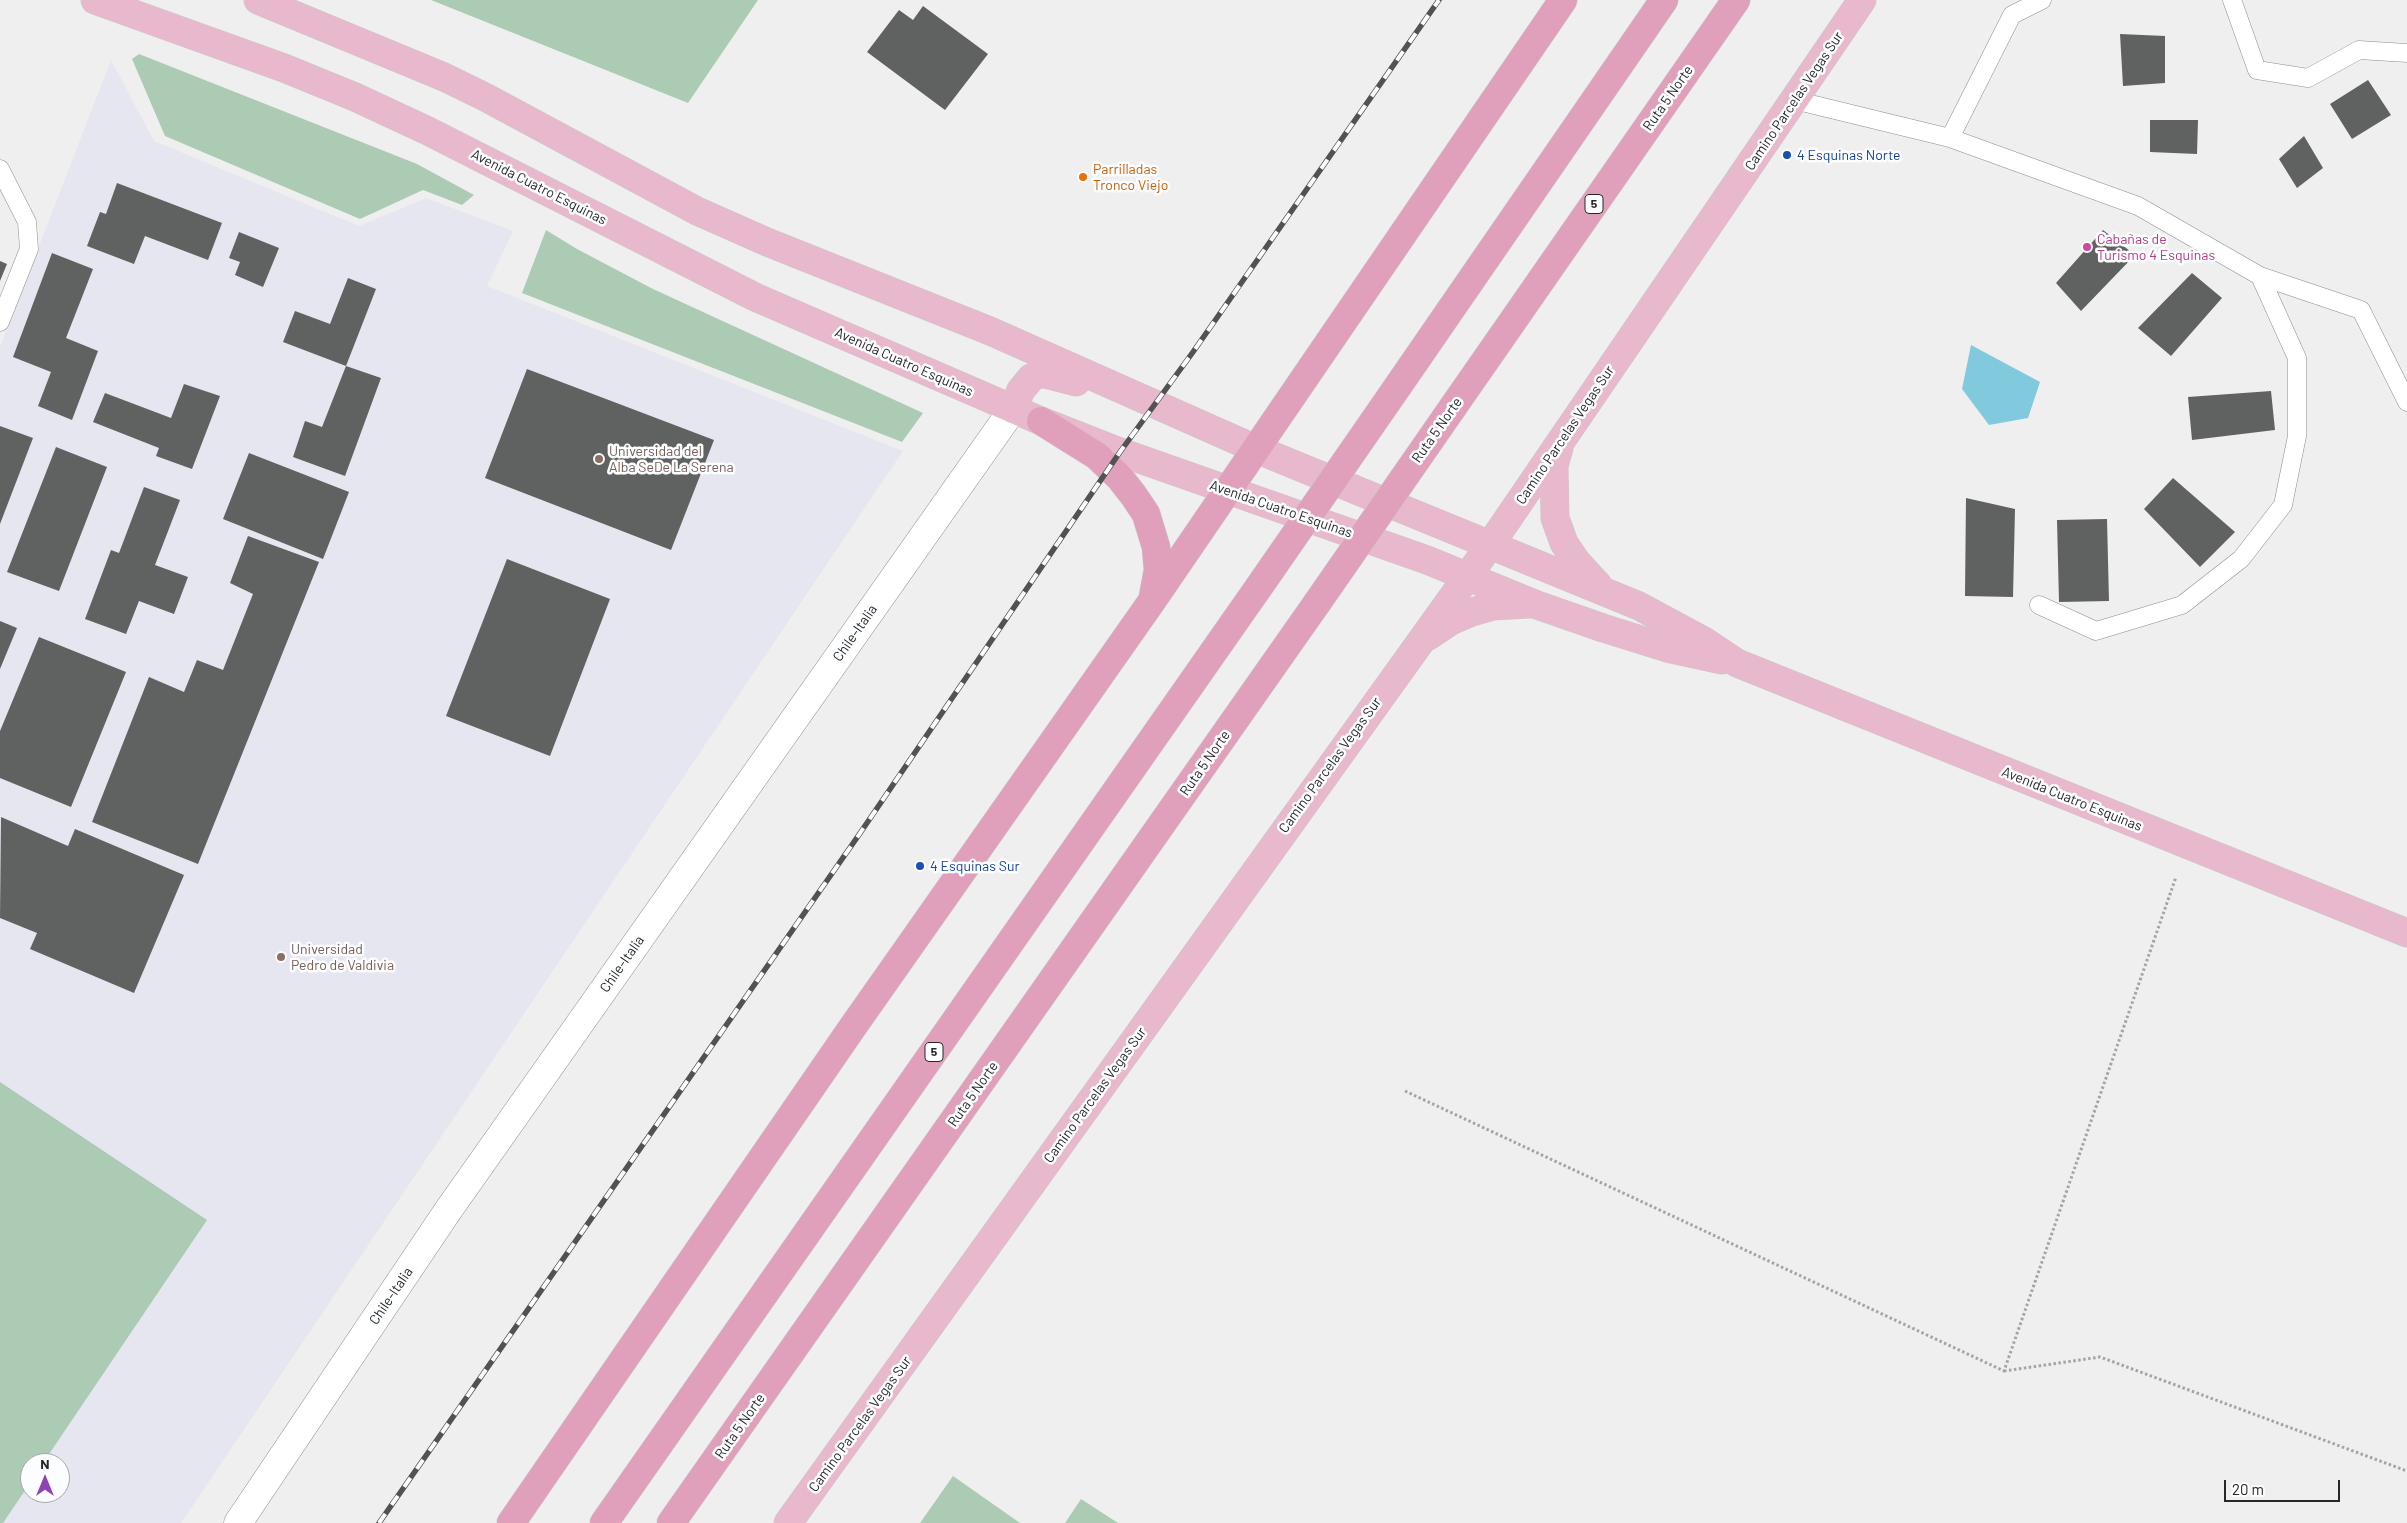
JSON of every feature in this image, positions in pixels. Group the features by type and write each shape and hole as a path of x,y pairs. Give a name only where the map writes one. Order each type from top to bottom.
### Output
{"highway":[{"path":"511,1523 852,1028 1152,601 1563,0"},
{"name":"5","path":"604,1523 1263,581 1664,0"},
{"name":"Ruta 5 Norte","path":"671,1523 1318,603 1736,0"},
{"path":"1041,421 1098,456 1120,478 1142,508 1156,547 1158,570 1152,601"}],"main road":[{"name":"Avenida Cuatro Esquinas","path":"95,0 284,68 356,97 428,131 754,296 1041,421 1120,452 1466,576 1538,604 1667,648 1737,662"},
{"name":"Avenida Cuatro Esquinas","path":"258,0 484,97 697,212 846,275 990,331 1256,449 1607,592 1669,621 1737,662 2187,846 2407,933"},
{"name":"Camino Parcelas Vegas Sur","path":"788,1523 1490,545 1862,0"},
{"path":"1013,409 1021,390 1031,378 1041,373 1060,376 1129,401 1146,401"},
{"path":"1561,442 1554,466 1556,518 1564,543 1576,561 1590,578 1607,592"},
{"path":"1415,647 1445,625 1472,612 1515,604 1538,604"}],"street":[{"name":"Chile-Italia","path":"238,1523 448,1212 1013,409"}],"lane":[{"path":"1950,138 2012,15 2042,0"},
{"path":"2232,0 2257,70 2308,78 2359,50 2407,53"},
{"path":"1794,100 1950,138 2138,206 2260,276 2361,310 2407,402"},
{"path":"0,169 27,222 29,249 0,322"},
{"path":"2039,605 2096,631 2182,605 2241,559 2283,505 2298,436 2298,358 2260,276"}],"path":[{"path":"2004,1371 2187,846"},
{"path":"1405,1091 2004,1371 2100,1356 2407,1471"}],"shaded area":[{"name":"Universidad Pedro de Valdivia","path":"111,60 154,141 359,226 426,198 513,231 487,286 903,451 181,1523 0,1523 0,347"}],"green space":[{"path":"431,0 758,0 688,103"},
{"path":"139,54 417,164 474,195 462,205 423,190 360,219 165,136 132,59"},
{"path":"546,230 577,249 653,289 923,413 902,442 522,293"},
{"path":"0,1082 207,1220 50,1453 20,1453 20,1498 3,1523 0,1523"},
{"path":"953,1476 1020,1523 920,1523"},
{"path":"1081,1499 1118,1523 1065,1523"}],"water":[{"path":"1971,345 2040,382 2028,418 1989,425 1962,389"}],"building":[{"path":"923,6 988,54 945,110 867,52 899,10 913,20"},
{"path":"2120,34 2165,36 2165,83 2123,86"},
{"path":"2368,80 2391,115 2352,139 2330,104"},
{"path":"2150,120 2198,120 2197,154 2150,152"},
{"path":"2304,136 2323,168 2297,188 2279,159"},
{"path":"117,183 222,223 208,260 145,236 134,264 87,246 100,212 106,214"},
{"path":"2103,230 2135,255 2081,311 2056,283"},
{"path":"239,232 279,248 263,287 235,275 240,262 229,258"},
{"path":"52,253 93,269 66,338 98,351 72,420 38,406 51,372 13,357"},
{"path":"0,261 7,264 0,281"},
{"path":"2192,273 2222,298 2171,356 2138,328"},
{"path":"348,278 376,289 346,366 283,342 295,311 330,324"},
{"path":"346,366 381,378 345,476 293,457 305,421 322,427"},
{"name":"Universidad del Alba SeDe La Serena","path":"527,369 714,440 671,550 485,478"},
{"path":"184,384 220,396 192,469 156,456 159,448 93,422 105,393 171,418"},
{"path":"2271,391 2275,430 2192,440 2188,397"},
{"path":"0,426 33,438 0,524"},
{"path":"56,447 107,467 59,591 7,572"},
{"path":"249,453 349,492 323,559 223,519"},
{"path":"2173,478 2235,532 2200,567 2144,509"},
{"path":"144,487 180,500 155,565 188,577 174,614 139,601 126,634 85,619 111,550 119,553"},
{"path":"1966,498 2015,509 2013,597 1965,596"},
{"path":"2107,519 2109,601 2059,602 2057,520"},
{"path":"248,536 319,562 198,864 92,822 149,677 184,692 197,660 223,670 253,594 230,583"},
{"path":"507,559 610,599 550,756 446,716"},
{"path":"0,621 17,628 0,669"},
{"path":"39,637 126,672 71,807 0,778 0,731"},
{"path":"1,817 68,846 75,829 184,875 134,993 30,949 37,933 0,918"}],"railway":[{"path":"379,1523 856,839 1120,452 1193,352 1439,0"}],"place":[{"name":"4 Esquinas Norte","path":"1787,155"},
{"name":"Parrilladas Tronco Viejo","path":"1083,177"},
{"name":"Cabañas de Turismo 4 Esquinas","path":"2087,247"},
{"name":"Universidad del Alba SeDe La Serena","path":"599,459"},
{"name":"4 Esquinas Sur","path":"920,866"},
{"name":"Universidad Pedro de Valdivia","path":"281,957"}]}
